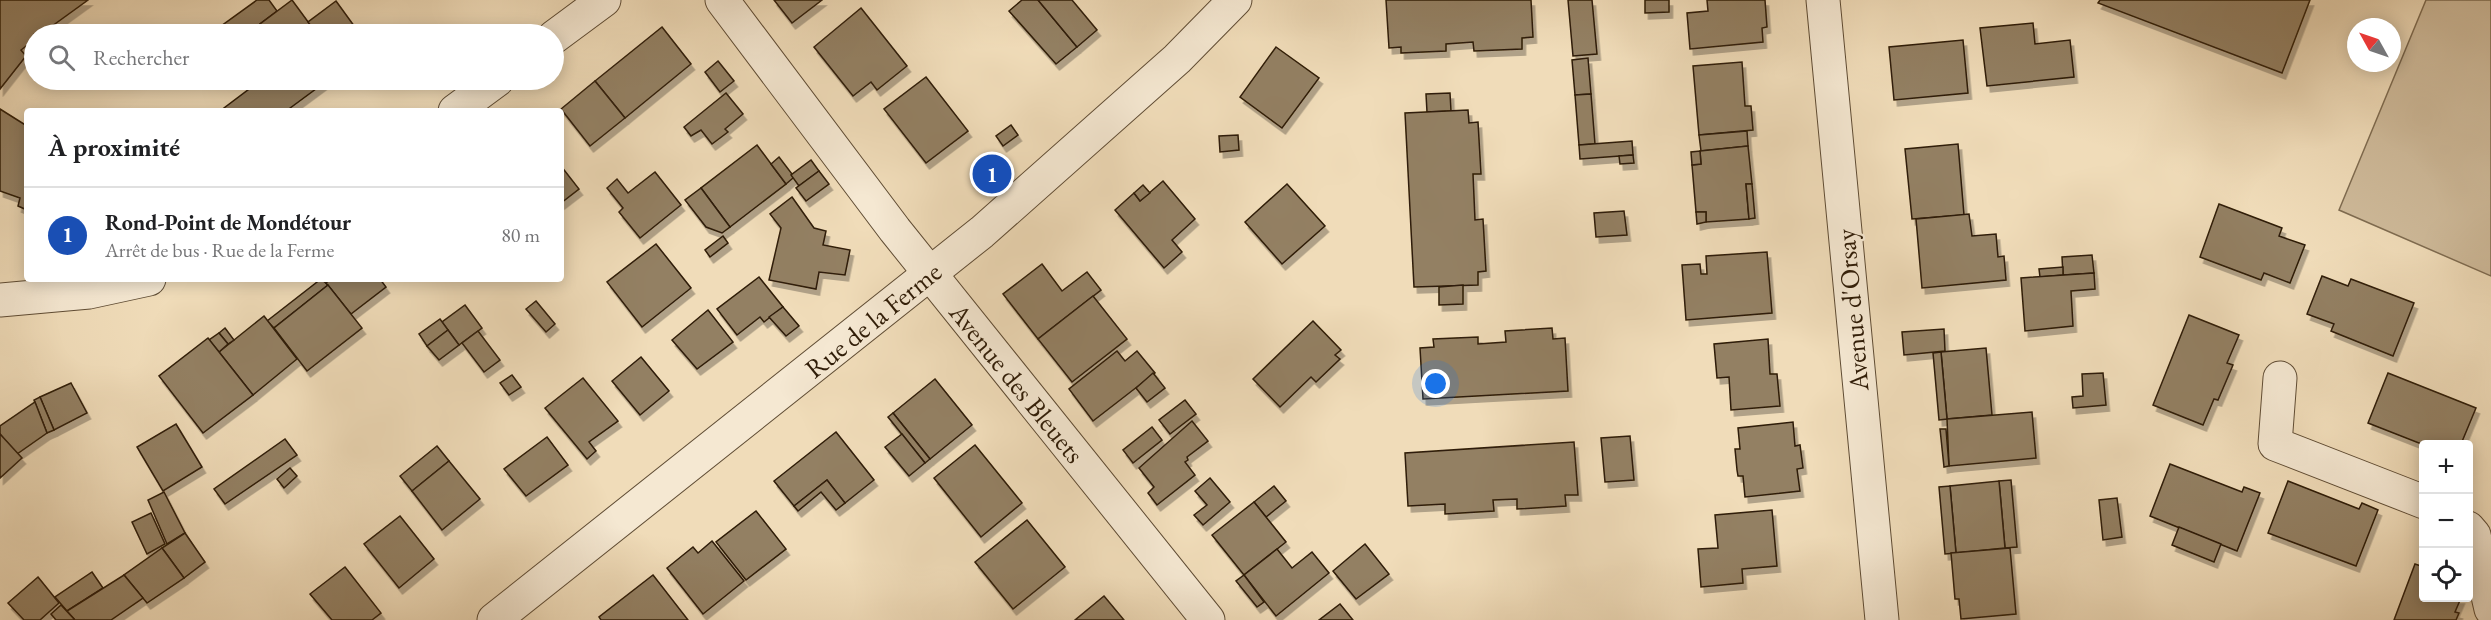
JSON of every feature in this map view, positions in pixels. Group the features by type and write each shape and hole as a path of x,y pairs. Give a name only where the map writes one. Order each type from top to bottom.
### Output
{"street":[{"path":"564,30 604,0"},
{"name":"Avenue des Bleuets","path":"722,0 930,274 1208,620"},
{"name":"Rue de la Ferme","path":"494,620 982,232 1177,59 1234,0"},
{"name":"Avenue d'Orsay","path":"1822,0 1882,620"},
{"path":"459,108 483,90"},
{"path":"0,300 89,292 135,282"},
{"path":"2280,378 2275,444 2419,500"},
{"path":"2478,529 2491,609"}],"shaded area":[{"path":"2426,0 2491,0 2491,276 2339,210 2396,72 2401,72 2401,60"}],"building":[{"path":"0,0 88,0 55,24 24,24 24,48 21,50 24,59 0,89"},
{"path":"257,0 269,0 277,11 260,24 224,24"},
{"path":"292,0 310,24 260,24"},
{"path":"774,0 822,0 792,23"},
{"path":"1022,0 1038,0 1077,47 1056,64 1009,11"},
{"path":"1038,0 1072,0 1097,30 1077,47"},
{"path":"1386,0 1531,0 1533,37 1522,38 1522,49 1474,51 1473,42 1446,44 1446,51 1401,53 1401,47 1389,48"},
{"path":"1568,0 1592,0 1597,54 1573,56"},
{"path":"1645,0 1669,0 1669,12 1645,13"},
{"path":"1707,0 1765,0 1767,27 1762,28 1763,42 1690,49 1687,13 1708,11"},
{"path":"2100,0 2310,0 2282,73 2098,3"},
{"path":"336,1 353,24 310,24 308,22"},
{"path":"861,8 907,66 877,90 871,82 853,96 814,47"},
{"path":"2033,23 2035,44 2070,40 2074,77 1987,86 1980,28"},
{"path":"662,27 691,64 625,118 595,81"},
{"path":"1963,40 1968,93 1894,100 1889,47"},
{"path":"1276,47 1319,78 1282,128 1240,97"},
{"path":"1588,58 1591,94 1575,95 1572,60"},
{"path":"718,61 734,81 720,92 705,72"},
{"path":"1742,62 1745,106 1751,106 1753,130 1699,135 1693,66"},
{"path":"926,77 968,131 926,163 884,109"},
{"path":"595,81 625,118 590,146 562,108"},
{"path":"248,90 314,90 290,108 224,108"},
{"path":"726,93 743,114 725,129 728,132 712,144 701,130 691,136 684,127"},
{"path":"1450,93 1451,111 1427,112 1426,94"},
{"path":"1591,94 1595,144 1579,145 1575,95"},
{"path":"0,109 24,124 24,209 18,206 20,198 0,191"},
{"path":"1468,110 1469,123 1478,122 1481,174 1473,174 1475,220 1483,219 1486,271 1478,272 1478,285 1414,287 1405,113"},
{"path":"1011,125 1018,135 1003,146 996,136"},
{"path":"1747,131 1748,146 1701,151 1699,135"},
{"path":"1238,135 1239,150 1220,152 1219,136"},
{"path":"1632,141 1633,155 1580,159 1579,145"},
{"path":"1958,144 1964,215 1912,219 1905,149"},
{"path":"757,145 786,184 730,227 701,188"},
{"path":"1748,146 1752,184 1746,184 1749,219 1706,222 1706,212 1696,212 1692,165 1701,164 1700,151"},
{"path":"1700,151 1701,164 1692,165 1691,152"},
{"path":"1633,155 1634,163 1620,164 1619,156"},
{"path":"779,157 792,174 793,178 786,184 771,164"},
{"path":"811,160 819,171 799,186 791,175"},
{"path":"564,170 579,189 564,201"},
{"path":"819,171 829,184 806,201 796,188"},
{"path":"655,172 681,205 640,238 619,212 623,208 607,188 617,179 628,193"},
{"path":"1163,181 1195,219 1172,240 1182,252 1164,268 1115,210 1134,193 1140,201"},
{"path":"1287,184 1325,226 1282,264 1245,222"},
{"path":"1746,184 1752,184 1755,218 1749,219"},
{"path":"1143,185 1150,193 1140,201 1134,193"},
{"path":"701,188 730,227 722,233 706,227 685,200"},
{"path":"792,197 814,228 826,231 823,245 850,250 845,275 819,272 816,289 769,280 781,228 770,214"},
{"path":"2219,204 2282,228 2279,236 2305,245 2290,283 2264,273 2261,280 2200,257"},
{"path":"1624,211 1627,235 1596,237 1594,213"},
{"path":"1696,212 1706,212 1706,222 1697,224"},
{"path":"1969,214 1972,236 1996,234 1998,257 2004,256 2006,280 1922,288 1916,219"},
{"path":"723,236 728,243 710,257 705,250"},
{"path":"656,244 691,288 642,327 607,282"},
{"path":"1767,252 1772,313 1686,320 1682,265 1700,264 1701,274 1707,274 1706,256"},
{"path":"2092,255 2094,273 2063,275 2062,257"},
{"path":"1042,264 1062,291 1087,272 1101,290 1038,339 1003,294"},
{"path":"2063,267 2063,275 2040,277 2039,269"},
{"path":"2094,273 2095,289 2071,291 2073,326 2025,331 2021,278"},
{"path":"2322,276 2348,286 2351,279 2414,303 2393,356 2331,331 2334,324 2307,314"},
{"path":"759,277 783,307 764,322 760,317 737,335 717,309"},
{"path":"317,282 324,282 328,285 274,328 267,321"},
{"path":"382,282 386,287 351,314 326,283"},
{"path":"328,285 362,328 307,371 274,328"},
{"path":"1463,285 1463,304 1439,305 1439,287"},
{"path":"1093,296 1127,339 1072,382 1038,339"},
{"path":"536,301 555,324 546,332 526,309"},
{"path":"465,305 482,328 459,345 442,322"},
{"path":"783,307 799,326 786,336 769,317"},
{"path":"708,310 733,342 697,369 672,340"},
{"path":"2189,315 2239,335 2227,363 2233,365 2218,400 2214,399 2203,425 2153,405"},
{"path":"264,316 297,359 253,395 219,352"},
{"path":"440,319 448,330 427,346 419,334"},
{"path":"1313,321 1341,350 1335,355 1340,359 1316,382 1311,377 1280,407 1253,379"},
{"path":"225,328 234,340 228,344 219,333"},
{"path":"1552,328 1553,339 1565,338 1568,391 1423,399 1420,348 1434,347 1433,339 1478,337 1478,344 1506,342 1505,331"},
{"path":"1944,329 1945,351 1904,355 1902,332"},
{"path":"448,330 459,345 439,360 427,346"},
{"path":"478,331 500,360 484,372 462,343"},
{"path":"219,333 228,344 219,352 209,340"},
{"path":"208,338 253,395 203,433 159,376"},
{"path":"1768,339 1770,374 1777,374 1780,406 1731,410 1729,377 1717,378 1714,344"},
{"path":"1986,348 1992,415 1947,419 1941,352"},
{"path":"1117,351 1125,361 1137,351 1155,373 1093,421 1069,389"},
{"path":"1941,352 1947,419 1939,420 1933,353"},
{"path":"641,357 669,391 640,415 612,381"},
{"path":"1153,373 1165,388 1147,402 1136,388"},
{"path":"2103,373 2106,405 2073,408 2072,397 2083,396 2082,374"},
{"path":"2388,373 2476,408 2463,440 2419,440 2419,443 2368,423"},
{"path":"512,375 521,387 509,395 500,383"},
{"path":"583,378 618,421 589,442 596,451 587,459 545,408"},
{"path":"935,379 972,425 930,459 893,413"},
{"path":"71,383 87,413 54,430 40,397"},
{"path":"40,397 54,430 47,433 34,400"},
{"path":"1185,400 1196,414 1170,434 1159,420"},
{"path":"35,402 47,433 17,454 0,434 0,426"},
{"path":"2032,412 2036,458 1949,466 1947,419"},
{"path":"893,413 930,459 925,463 888,417"},
{"path":"1192,421 1208,441 1187,457 1188,460 1185,462 1195,475 1157,505 1148,493 1154,487 1139,468"},
{"path":"1793,422 1795,446 1800,445 1803,468 1797,469 1800,491 1745,497 1743,476 1738,476 1737,470 1735,449 1740,449 1738,428"},
{"path":"176,424 202,467 163,491 137,447"},
{"path":"1152,427 1162,440 1133,463 1123,450"},
{"path":"1940,429 1946,429 1949,466 1944,467"},
{"path":"836,432 874,480 845,503 827,480 794,506 774,481"},
{"path":"0,434 22,458 0,478"},
{"path":"902,434 925,463 909,476 885,447"},
{"path":"1630,436 1634,480 1605,482 1601,438"},
{"path":"547,437 568,465 526,496 504,469"},
{"path":"285,439 297,455 225,504 214,489"},
{"path":"1574,442 1578,495 1565,495 1566,506 1517,509 1517,499 1493,500 1494,511 1445,514 1445,504 1408,506 1405,453"},
{"path":"975,445 1022,503 981,537 934,478"},
{"path":"437,446 449,461 412,491 400,476"},
{"path":"449,461 480,499 442,530 412,491"},
{"path":"2170,464 2242,492 2244,487 2260,493 2237,551 2150,516"},
{"path":"290,468 297,476 284,488 277,479"},
{"path":"1210,478 1230,502 1203,525 1194,515 1207,505 1195,491"},
{"path":"827,480 845,503 836,510 821,492 798,511 794,506"},
{"path":"2011,480 2017,547 2005,548 1999,481"},
{"path":"1999,481 2005,548 1956,553 1950,486"},
{"path":"2288,481 2359,509 2362,503 2378,510 2356,566 2268,533"},
{"path":"1274,486 1286,501 1266,517 1254,502"},
{"path":"1950,486 1956,553 1945,554 1939,487"},
{"path":"164,492 185,533 167,544 148,500"},
{"path":"2117,498 2122,537 2103,540 2099,500"},
{"path":"1254,502 1286,542 1244,575 1212,535"},
{"path":"1772,510 1777,566 1742,569 1743,583 1701,587 1698,549 1718,548 1715,515"},
{"path":"756,511 786,549 746,580 716,542"},
{"path":"151,513 165,544 147,554 132,522"},
{"path":"400,516 434,559 399,588 364,544"},
{"path":"1027,520 1065,567 1013,609 975,562"},
{"path":"2179,527 2221,544 2214,562 2172,545"},
{"path":"185,533 205,562 184,578 162,548"},
{"path":"712,541 744,581 703,614 667,568 693,547 698,553"},
{"path":"1365,544 1389,574 1356,599 1333,571"},
{"path":"162,548 184,578 147,603 124,575"},
{"path":"2010,548 2016,614 1961,619 1959,599 1955,599 1951,553"},
{"path":"1277,549 1292,568 1312,552 1329,573 1276,616 1244,575"},
{"path":"2415,564 2419,565 2419,602 2459,602 2455,612 2459,613 2456,620 2394,620"},
{"path":"345,567 381,613 372,620 332,620 310,594"},
{"path":"92,572 103,588 67,611 55,597"},
{"path":"124,575 143,598 111,620 75,620 67,611"},
{"path":"653,575 688,620 601,620 599,617"},
{"path":"1244,575 1264,602 1257,607 1236,581"},
{"path":"38,577 59,603 40,620 24,620 8,603"},
{"path":"1104,596 1124,620 1075,620"},
{"path":"1340,604 1353,620 1319,620"},
{"path":"61,605 73,620 56,620 51,614"}],"place":[{"name":"Rond-Point de Mondétour","path":"992,174"}]}
